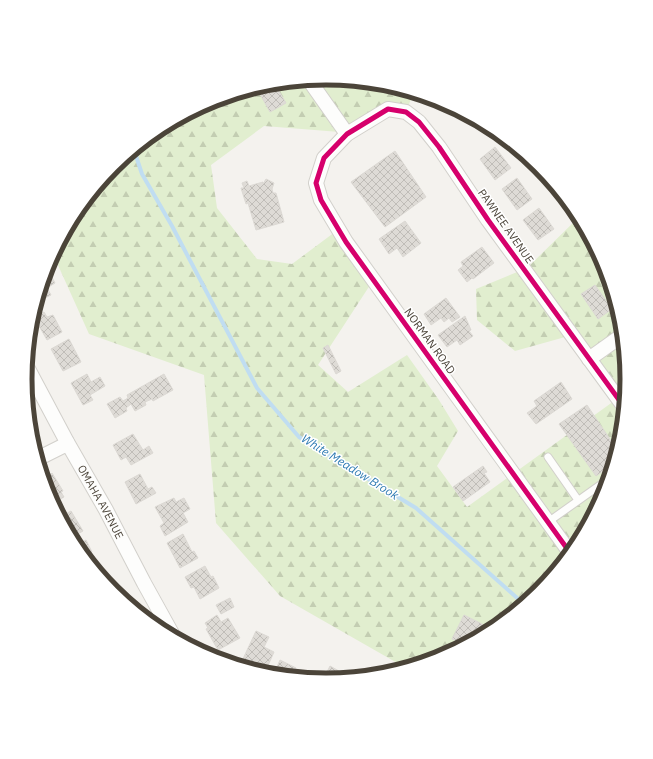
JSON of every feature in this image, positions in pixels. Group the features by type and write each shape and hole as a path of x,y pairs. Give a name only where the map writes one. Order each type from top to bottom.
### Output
{"street":[{"path":"313,86 348,134"},
{"name":"PAWNEE AVENUE","path":"348,134 388,109 406,112 419,122 439,147 488,220 620,401"},
{"name":"NORMAN ROAD","path":"348,134 324,158 316,183 321,200 346,242 567,549"},
{"path":"589,359 618,339"},
{"name":"OMAHA AVENUE","path":"32,377 171,629"},
{"path":"42,456 65,445 67,442"}],"lane":[{"path":"548,457 578,500"},
{"path":"548,522 602,484"}],"green space":[{"path":"326,85 365,88 403,95 412,98 407,109 352,133 264,126 211,165 217,208 257,259 292,264 339,229 374,279 318,365 348,392 407,355 439,400 458,431 437,466 467,507 614,401 576,334 515,351 477,320 476,289 527,268 575,221 582,232 599,267 611,303 618,341 621,380 620,399 611,456 599,492 582,527 560,559 535,588 506,613 474,635 439,652 399,664 280,596 216,523 204,375 89,334 56,262 71,232 93,200 118,171 147,146 179,124 196,115 214,107 250,95 269,91"}],"building":[{"path":"278,90 286,103 270,112 259,93"},
{"path":"495,147 511,168 495,180 480,159"},
{"path":"395,151 426,197 385,227 351,182"},
{"path":"517,178 532,199 517,210 502,189"},
{"path":"266,179 274,183 272,189 273,193 276,193 284,222 256,230 248,203 246,204 241,188 244,188 242,183 247,181 249,186 263,182 263,184"},
{"path":"539,208 554,229 538,240 523,220"},
{"path":"405,221 421,243 403,257 397,248 389,254 379,239"},
{"path":"482,247 494,263 467,282 458,270 463,266 461,262"},
{"path":"51,276 55,283 47,288"},
{"path":"595,285 612,309 598,319 581,294"},
{"path":"47,288 51,295 45,298 44,297"},
{"path":"446,298 460,317 452,322 449,318 444,322 441,318 431,325 424,314"},
{"path":"44,312 47,317 53,315 62,332 47,340 38,324 40,314"},
{"path":"465,316 471,330 469,331 473,336 460,345 457,340 447,347 438,335"},
{"path":"69,339 81,362 63,371 51,349"},
{"path":"328,345 341,371 336,374 323,348"},
{"path":"87,374 91,382 100,377 105,386 90,395 93,400 83,405 71,383"},
{"path":"164,374 173,390 153,401 152,399 145,402 146,405 135,411 131,404 126,408 127,411 115,418 107,404 120,397 123,401 128,398 127,395"},
{"path":"561,382 572,399 536,424 527,413 537,406 534,401"},
{"path":"587,405 613,444 607,469 596,476 559,424"},
{"path":"133,434 143,450 149,446 153,453 131,465 126,457 121,460 113,445"},
{"path":"483,466 487,472 484,473 490,482 463,501 453,487"},
{"path":"48,473 52,473 63,491 61,492 64,497 58,500 54,492"},
{"path":"140,474 148,489 152,487 156,493 136,504 125,482"},
{"path":"174,498 176,502 184,498 190,509 183,513 188,522 165,536 160,526 164,523 155,507"},
{"path":"71,511 83,531 76,535 64,515"},
{"path":"183,534 192,552 194,551 198,558 180,568 167,543"},
{"path":"86,540 92,552 90,553 93,559 82,543"},
{"path":"205,566 211,577 213,576 219,588 200,599 194,587 191,588 185,577"},
{"path":"230,598 234,607 221,614 216,605"},
{"path":"217,615 221,622 228,618 240,638 218,650 206,629 208,628 205,623"},
{"path":"464,615 487,626 460,642 452,639"},
{"path":"256,631 269,637 264,647 274,652 267,668 242,661"},
{"path":"280,660 296,668 295,670 299,672 288,671 276,669"},
{"path":"330,666 343,673 326,674"}],"waterway":[{"name":"White Meadow Brook","path":"136,155 142,174 172,226 257,388 299,437 416,508 521,601"}],"cycle path":[{"path":"567,549 346,242 321,200 316,183 324,158 347,134 388,109 406,112 419,122 439,147 488,220 620,401"}]}
